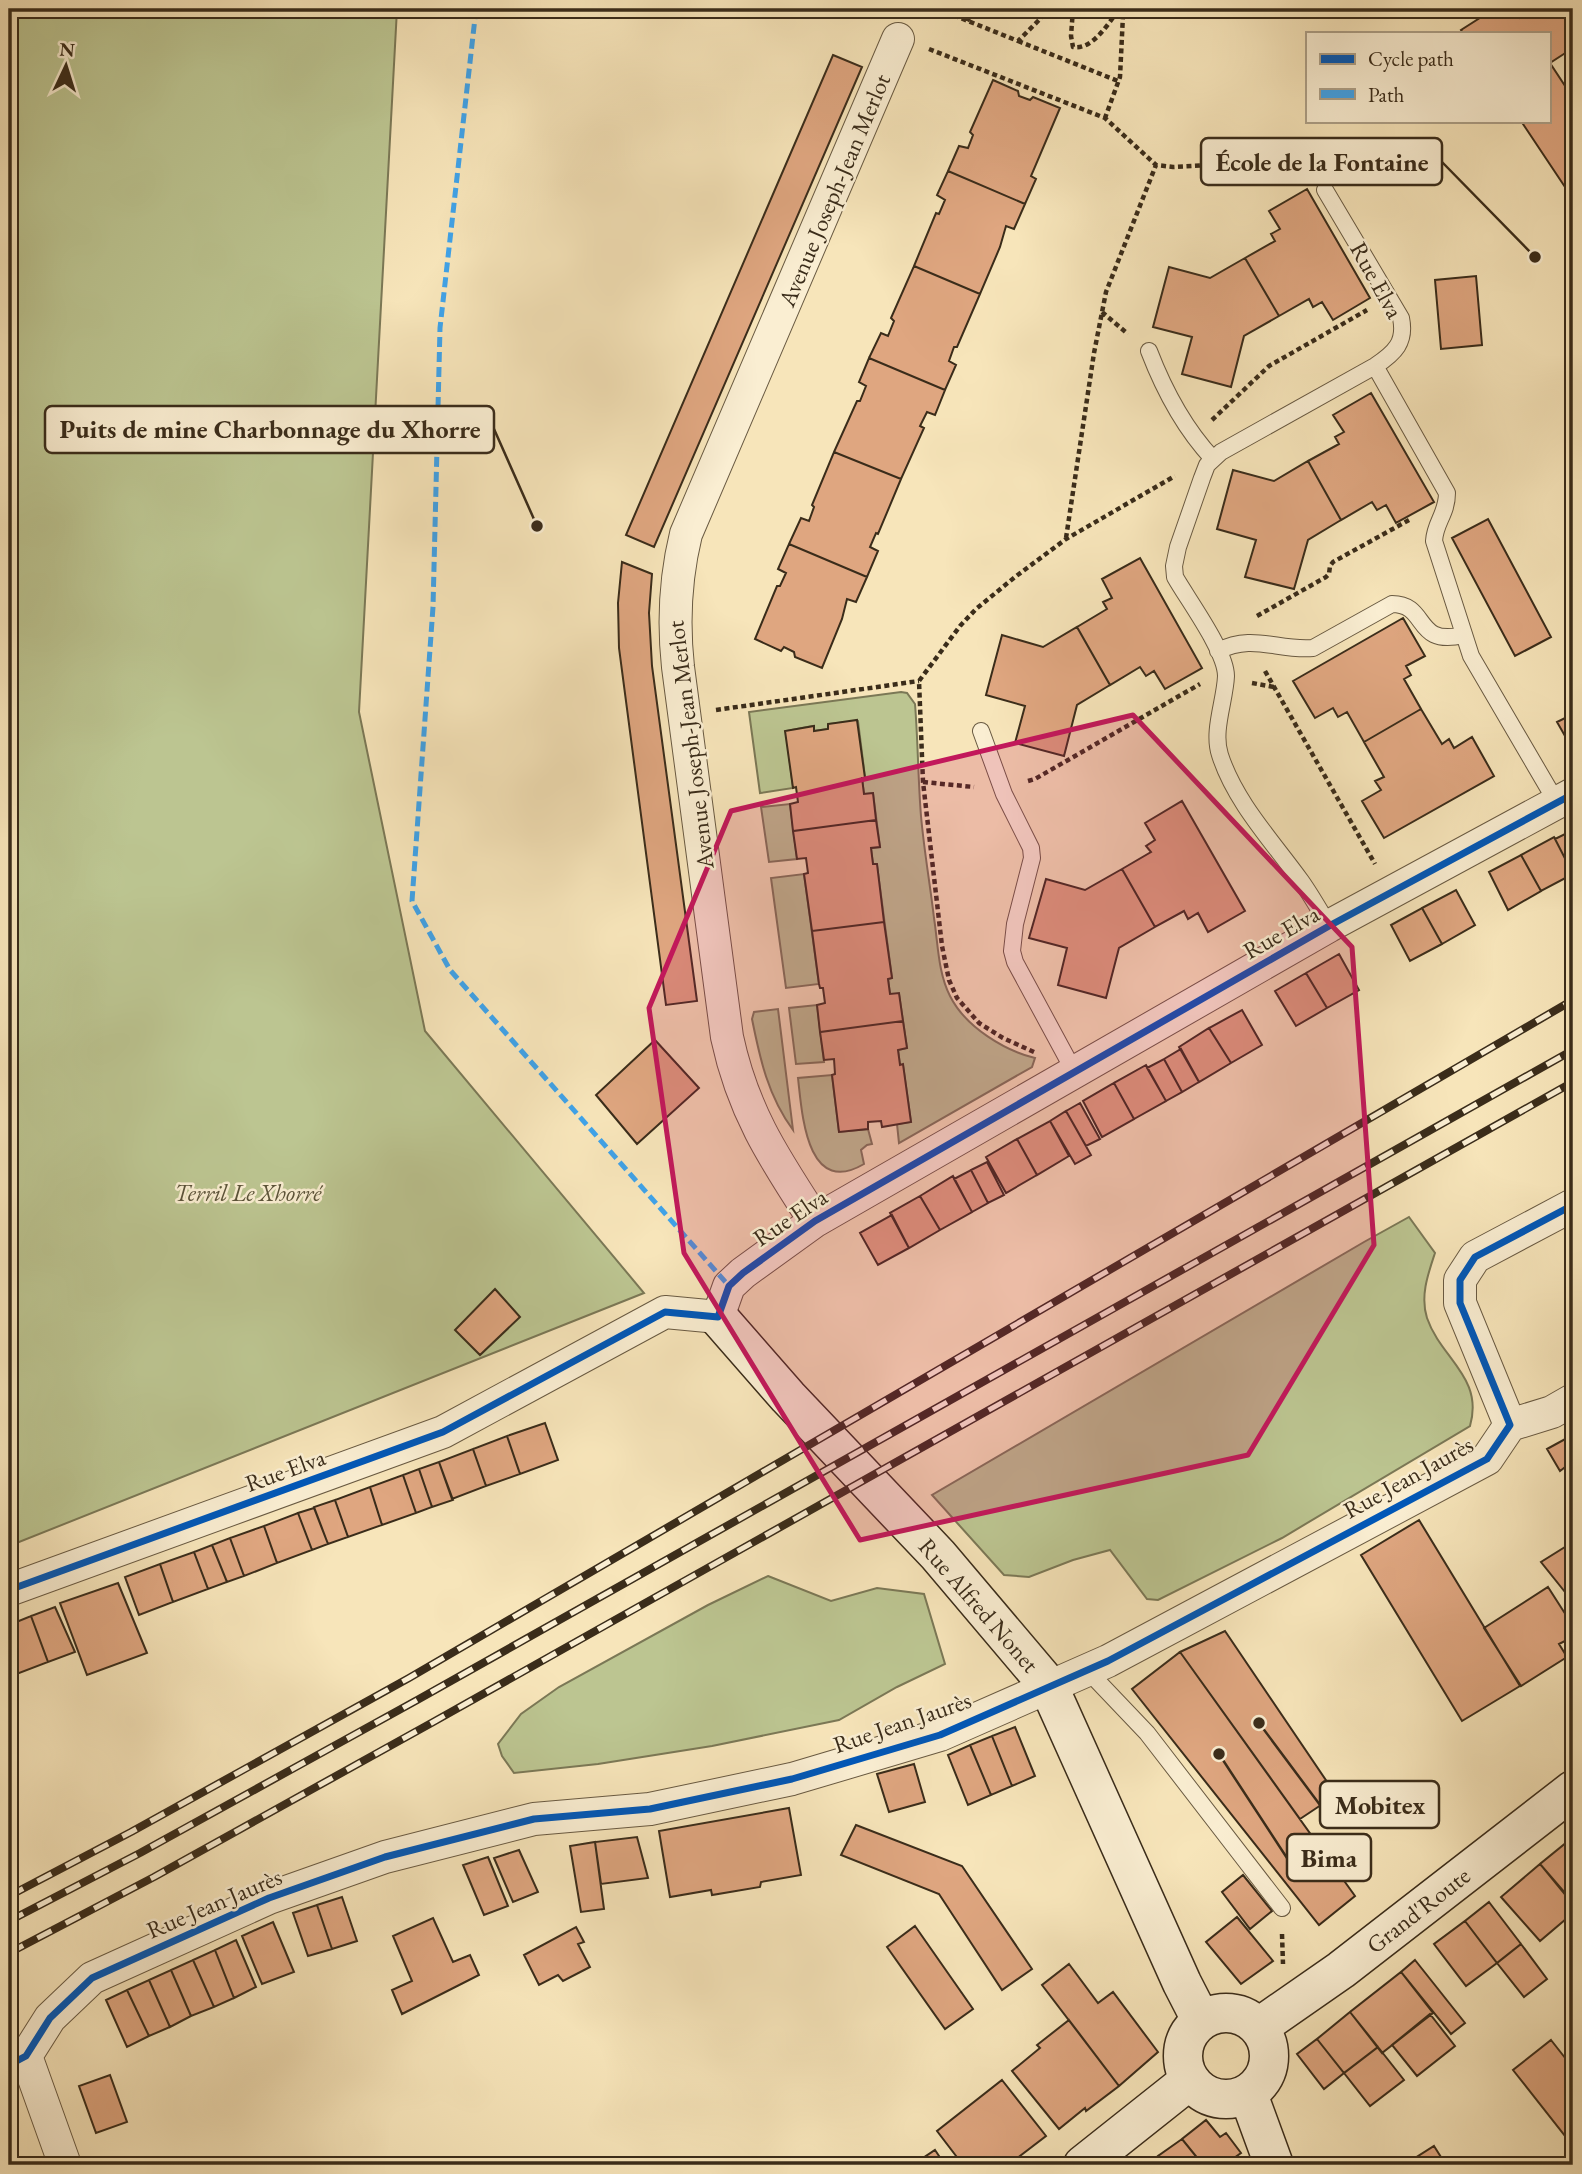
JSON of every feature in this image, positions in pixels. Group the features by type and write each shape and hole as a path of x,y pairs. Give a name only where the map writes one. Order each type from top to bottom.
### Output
{"street":[{"name":"Avenue Joseph-Jean Merlot","path":"815,1220 759,1131 734,1070 722,1004 674,627 678,564 687,534 898,39"},
{"name":"Rue Elva","path":"9,1590 443,1432 665,1312 718,1317 729,1286 815,1220 1329,926 1565,799"},
{"path":"1573,1205 1475,1257 1460,1280 1460,1303 1510,1425 1552,1412 1573,1400"},
{"name":"Rue Alfred Nonet","path":"718,1317 788,1397 938,1555 1048,1685 1201,2020"},
{"name":"Rue Jean Jaurès","path":"17,2061 50,2018 92,1978 269,1898 385,1857 534,1819 650,1809 792,1779 940,1735 1048,1685 1108,1661 1487,1459 1510,1425"},
{"name":"Grand'Route","path":"1259,2027 1341,1970 1573,1790"},
{"path":"1221,2012 1242,2015 1259,2027 1270,2050 1266,2076 1248,2094 1227,2099 1206,2095 1191,2080 1183,2059 1187,2038 1201,2020 1221,2012"},
{"path":"17,2061 65,2165"},
{"path":"1083,2165 1191,2080"},
{"path":"1248,2094 1274,2165"}],"lane":[{"name":"Rue Elva","path":"1325,190 1401,318 1403,330 1399,344 1375,366 1213,459 1207,465 1202,478 1174,566 1175,577 1219,651 1225,668 1218,737 1219,752 1224,765 1259,827 1303,884 1329,926"},
{"path":"1149,351 1164,387 1201,446 1213,459"},
{"name":"Rue Elva","path":"1375,366 1447,494 1447,505 1435,530 1434,541 1463,635 1480,672 1565,799"},
{"path":"1219,651 1242,642 1298,649 1313,648 1392,604 1402,604 1411,609 1432,635 1443,638 1463,635"},
{"path":"981,731 1001,786 1026,837 1032,858 1014,932 1012,951 1015,962 1075,1073"},
{"path":"1087,1670 1147,1733 1282,1908"}],"path":[{"path":"938,9 1118,81"},
{"path":"967,21 974,9"},
{"path":"1018,41 1050,9"},
{"path":"1073,9 1071,36 1073,47 1077,49 1086,46 1114,16 1120,13 1123,15 1120,77 1105,118"},
{"path":"898,39 957,58 1105,118 1156,165 1173,167 1246,163 1297,153 1308,156 1314,162"},
{"path":"1066,539 1106,292 1156,165"},
{"path":"1028,1051 979,1023 953,990 942,946 923,782 919,681 976,609 1066,539 1192,467 1198,458 1206,428 1269,366 1389,298"},
{"path":"1102,312 1149,351"},
{"path":"923,782 982,787 1035,779 1209,678 1226,677 1275,687"},
{"path":"684,715 919,681"}],"highlighted area":[{"path":"1133,715 1352,947 1374,1245 1248,1455 860,1540 684,1253 649,1008 731,811"}],"green space":[{"name":"Terril Le Xhorré","path":"9,9 397,9 359,712 425,1031 644,1293 9,1546"},
{"path":"907,693 915,704 922,829 939,958 946,987 957,1008 976,1028 1000,1044 1035,1058 1032,1067 899,1143 897,1124 911,1122 903,1065 900,1065 898,1050 907,1048 899,994 890,994 888,979 892,978 877,865 873,864 871,848 880,847 873,793 864,794 862,778 865,777 858,721 828,724 828,729 814,731 813,726 786,731 793,788 760,793 749,712"},
{"path":"790,804 797,859 769,862 761,807"},
{"path":"804,874 819,984 786,988 771,878"},
{"path":"817,1005 824,1062 796,1064 789,1008"},
{"path":"778,1009 793,1130 771,1090 752,1019 754,1012"},
{"path":"832,1075 839,1132 868,1129 872,1144 861,1150 864,1164 845,1171 830,1170 819,1161 805,1129 802,1111 798,1078"},
{"path":"1409,1217 1435,1253 1426,1285 1425,1310 1433,1332 1466,1381 1473,1409 1470,1426 1282,1538 1158,1600 1147,1599 1110,1550 1073,1560 1029,1577 1004,1575 932,1495 1364,1242"},
{"path":"768,1576 831,1601 877,1588 924,1594 945,1664 839,1720 712,1746 598,1764 514,1773 502,1756 498,1744 521,1714 559,1687 708,1605"}],"building":[{"path":"1494,9 1514,9 1520,18 1534,9 1573,9 1573,48 1550,63 1550,32 1461,30"},
{"path":"833,55 862,67 654,547 626,535"},
{"path":"1550,63 1573,98 1573,199 1522,122 1550,122"},
{"path":"993,80 1018,91 1019,96 1030,100 1033,97 1060,108 1031,176 1036,179 1025,204 948,171 959,146 968,148 973,135 970,132"},
{"path":"948,171 1025,204 1014,229 1006,226 980,294 914,266 936,213 939,214 945,200 937,195"},
{"path":"1307,189 1370,298 1333,320 1322,302 1313,307 1309,299 1279,316 1245,258 1275,241 1271,234 1280,229 1269,211"},
{"path":"1245,258 1279,316 1244,336 1231,387 1182,374 1192,337 1153,327 1169,267 1210,278"},
{"path":"914,266 980,294 957,347 954,347 949,361 956,365 945,390 869,358 881,333 888,336 894,321 891,318"},
{"path":"1476,276 1482,345 1441,349 1435,280"},
{"path":"869,358 945,390 935,415 927,412 920,426 924,428 901,479 834,452 866,386 859,382"},
{"path":"1371,393 1434,502 1396,523 1386,505 1377,510 1372,502 1341,520 1308,461 1339,444 1335,437 1344,432 1333,415"},
{"path":"834,452 901,479 870,547 878,551 867,577 789,544 801,518 809,521 814,507 812,505"},
{"path":"1308,461 1341,520 1308,540 1294,589 1245,577 1256,540 1217,529 1233,470 1274,481"},
{"path":"1488,519 1551,637 1515,656 1452,538"},
{"path":"789,544 867,577 856,602 847,599 842,619 822,668 795,657 794,652 784,647 781,651 755,639 777,586 780,586 786,573 778,569"},
{"path":"1140,558 1202,668 1165,689 1154,671 1146,676 1140,667 1110,685 1077,627 1107,609 1103,602 1112,598 1102,579"},
{"path":"622,562 652,574 649,613 652,666 697,1001 666,1005 619,648 618,603"},
{"path":"1403,618 1425,656 1406,666 1411,675 1404,679 1421,709 1364,742 1347,712 1338,717 1333,708 1315,718 1293,681"},
{"path":"1077,627 1110,685 1077,705 1064,756 1015,743 1025,706 986,695 1002,635 1043,647"},
{"path":"1421,709 1442,744 1449,739 1454,748 1472,737 1494,776 1384,838 1362,801 1381,790 1375,781 1384,777 1364,742"},
{"path":"1573,714 1573,750 1557,722"},
{"path":"857,720 865,778 862,778 864,794 873,793 876,820 793,831 790,804 798,802 796,787 793,788 785,731 814,726 814,731 828,729 828,724"},
{"path":"1182,801 1245,911 1208,932 1198,913 1188,919 1184,911 1155,927 1122,869 1151,852 1146,846 1155,840 1145,823"},
{"path":"876,820 880,847 871,848 873,864 877,864 884,922 812,931 804,874 808,873 806,858 797,859 793,831"},
{"path":"1573,830 1573,874 1555,839"},
{"path":"1554,837 1573,874 1541,891 1521,855"},
{"path":"1521,855 1541,891 1508,910 1489,872"},
{"path":"1122,869 1155,927 1119,948 1106,998 1058,985 1067,948 1029,938 1046,879 1085,890"},
{"path":"1456,890 1475,925 1442,944 1422,908"},
{"path":"1422,908 1442,944 1410,961 1391,925"},
{"path":"884,922 892,978 888,979 890,994 899,993 903,1021 820,1032 817,1005 825,1003 823,988 820,988 819,984 812,931"},
{"path":"1339,954 1359,990 1327,1008 1306,973"},
{"path":"1306,973 1327,1008 1296,1026 1275,991"},
{"path":"1242,1010 1262,1045 1231,1063 1209,1028"},
{"path":"903,1021 907,1048 898,1050 900,1065 903,1064 911,1122 882,1127 881,1121 868,1122 868,1129 839,1132 832,1075 835,1074 834,1059 824,1060 820,1032"},
{"path":"1209,1028 1231,1063 1199,1082 1179,1047"},
{"path":"655,1040 699,1088 637,1144 596,1095"},
{"path":"1181,1049 1199,1082 1182,1092 1164,1059"},
{"path":"1164,1059 1182,1092 1166,1101 1147,1068"},
{"path":"1146,1065 1166,1101 1134,1119 1114,1083"},
{"path":"1114,1083 1134,1119 1102,1137 1083,1101"},
{"path":"1080,1103 1100,1139 1086,1146 1066,1111"},
{"path":"1066,1111 1091,1155 1075,1164 1050,1121"},
{"path":"1050,1121 1069,1156 1037,1175 1017,1139"},
{"path":"1017,1139 1037,1175 1006,1193 986,1157"},
{"path":"987,1162 1004,1195 988,1203 971,1170"},
{"path":"971,1170 988,1203 972,1212 954,1179"},
{"path":"953,1176 972,1212 940,1230 920,1196"},
{"path":"920,1196 940,1230 909,1248 890,1213"},
{"path":"892,1215 909,1248 878,1265 860,1233"},
{"path":"495,1289 520,1317 480,1355 455,1330"},
{"path":"545,1423 558,1460 520,1474 507,1436"},
{"path":"507,1436 520,1474 486,1486 473,1449"},
{"path":"1567,1438 1573,1444 1573,1461 1560,1471 1547,1449"},
{"path":"473,1449 486,1486 452,1499 439,1462"},
{"path":"439,1462 453,1500 432,1507 419,1469"},
{"path":"419,1469 432,1507 416,1513 403,1475"},
{"path":"403,1475 416,1513 382,1525 370,1487"},
{"path":"370,1487 382,1525 348,1537 335,1500"},
{"path":"335,1500 348,1537 328,1544 314,1507"},
{"path":"314,1508 328,1544 312,1550 298,1513"},
{"path":"298,1513 312,1550 277,1563 264,1526"},
{"path":"1419,1520 1520,1686 1462,1721 1361,1555"},
{"path":"264,1526 277,1563 244,1576 230,1538"},
{"path":"230,1538 244,1576 227,1582 212,1545"},
{"path":"1573,1542 1573,1602 1541,1562"},
{"path":"212,1545 227,1582 208,1589 194,1552"},
{"path":"194,1552 208,1589 173,1602 160,1564"},
{"path":"160,1564 173,1602 139,1615 125,1577"},
{"path":"118,1583 147,1653 87,1675 60,1603"},
{"path":"1548,1587 1573,1626 1573,1637 1559,1644 1567,1657 1521,1686 1484,1628"},
{"path":"55,1607 75,1652 48,1662 31,1616"},
{"path":"31,1616 48,1662 14,1675 9,1661 9,1625"},
{"path":"1225,1631 1336,1795 1300,1819 1180,1652"},
{"path":"1180,1652 1355,1896 1319,1925 1132,1689"},
{"path":"1015,1727 1035,1776 1012,1786 992,1736"},
{"path":"992,1736 1012,1786 991,1795 970,1745"},
{"path":"970,1745 991,1795 968,1805 948,1755"},
{"path":"914,1764 925,1802 889,1812 877,1774"},
{"path":"789,1808 801,1875 761,1882 760,1887 712,1895 711,1890 670,1897 659,1831"},
{"path":"856,1825 962,1866 1032,1969 1002,1990 939,1894 841,1855"},
{"path":"637,1837 648,1878 601,1884 595,1842"},
{"path":"595,1842 604,1909 581,1912 570,1846"},
{"path":"1567,1842 1573,1850 1572,1903 1540,1864"},
{"path":"519,1850 538,1892 513,1902 494,1858"},
{"path":"488,1857 508,1906 484,1915 463,1865"},
{"path":"1540,1864 1573,1902 1573,1913 1540,1941 1501,1897"},
{"path":"1243,1875 1272,1911 1250,1929 1222,1892"},
{"path":"342,1897 357,1941 332,1949 317,1905"},
{"path":"1489,1902 1521,1944 1497,1963 1465,1921"},
{"path":"317,1905 332,1949 308,1956 293,1913"},
{"path":"1237,1917 1273,1961 1241,1984 1206,1942"},
{"path":"433,1918 453,1962 470,1955 479,1975 402,2014 392,1990 412,1981 393,1936"},
{"path":"1465,1921 1497,1963 1466,1986 1434,1944"},
{"path":"273,1922 294,1972 262,1984 242,1936"},
{"path":"915,1926 973,2009 945,2029 887,1947"},
{"path":"576,1927 584,1942 578,1944 590,1967 563,1981 558,1975 539,1985 524,1955"},
{"path":"236,1940 256,1987 234,1998 215,1950"},
{"path":"1521,1944 1547,1979 1524,1997 1497,1963"},
{"path":"215,1950 234,1998 214,2007 193,1960"},
{"path":"193,1960 214,2007 191,2016 171,1970"},
{"path":"1415,1960 1465,2023 1451,2034 1401,1972"},
{"path":"1069,1964 1098,2003 1113,1992 1158,2052 1119,2086 1042,1985"},
{"path":"171,1970 191,2016 170,2027 149,1980"},
{"path":"1401,1972 1433,2013 1382,2053 1350,2012"},
{"path":"149,1980 170,2027 149,2036 127,1990"},
{"path":"127,1990 149,2036 127,2047 106,2000"},
{"path":"1350,2012 1378,2047 1344,2073 1317,2039"},
{"path":"1430,2014 1455,2046 1417,2076 1392,2045"},
{"path":"1069,2020 1119,2086 1059,2129 1012,2071 1040,2048 1037,2045"},
{"path":"1317,2039 1344,2073 1324,2089 1297,2054"},
{"path":"1551,2040 1573,2068 1573,2146 1513,2070"},
{"path":"1378,2047 1404,2080 1370,2106 1344,2073"},
{"path":"110,2075 127,2122 96,2133 79,2086"},
{"path":"1002,2080 1046,2136 1008,2165 963,2165 937,2131"},
{"path":"1206,2120 1220,2137 1226,2133 1241,2153 1224,2165 1203,2165 1182,2139"},
{"path":"1182,2139 1203,2165 1165,2165 1158,2156"},
{"path":"1434,2146 1446,2165 1404,2165"},
{"path":"935,2150 945,2165 914,2164"},
{"path":"1158,2156 1165,2165 1147,2165"}],"railway":[{"path":"9,1896 131,1832 409,1678 1573,1000"},
{"path":"9,1921 140,1853 419,1699 1573,1050"},
{"path":"9,1953 154,1877 435,1721 1573,1082"}],"marked path":[{"path":"476,9 440,328 433,607 412,901 450,970 729,1286"}],"cycle path":[{"path":"9,1590 443,1432 665,1312 718,1317 729,1286 815,1221 1329,926 1573,794"},
{"path":"9,2065 26,2056 50,2018 92,1978 269,1898 385,1857 534,1819 650,1809 792,1779 940,1735 1108,1661 1487,1459 1510,1425 1460,1303 1460,1280 1475,1257 1573,1205"}],"place":[{"name":"École de la Fontaine","path":"1535,257"},
{"name":"Puits de mine Charbonnage du Xhorre","path":"537,526"},
{"name":"Mobitex","path":"1259,1723"},
{"name":"Bima","path":"1219,1754"}]}
